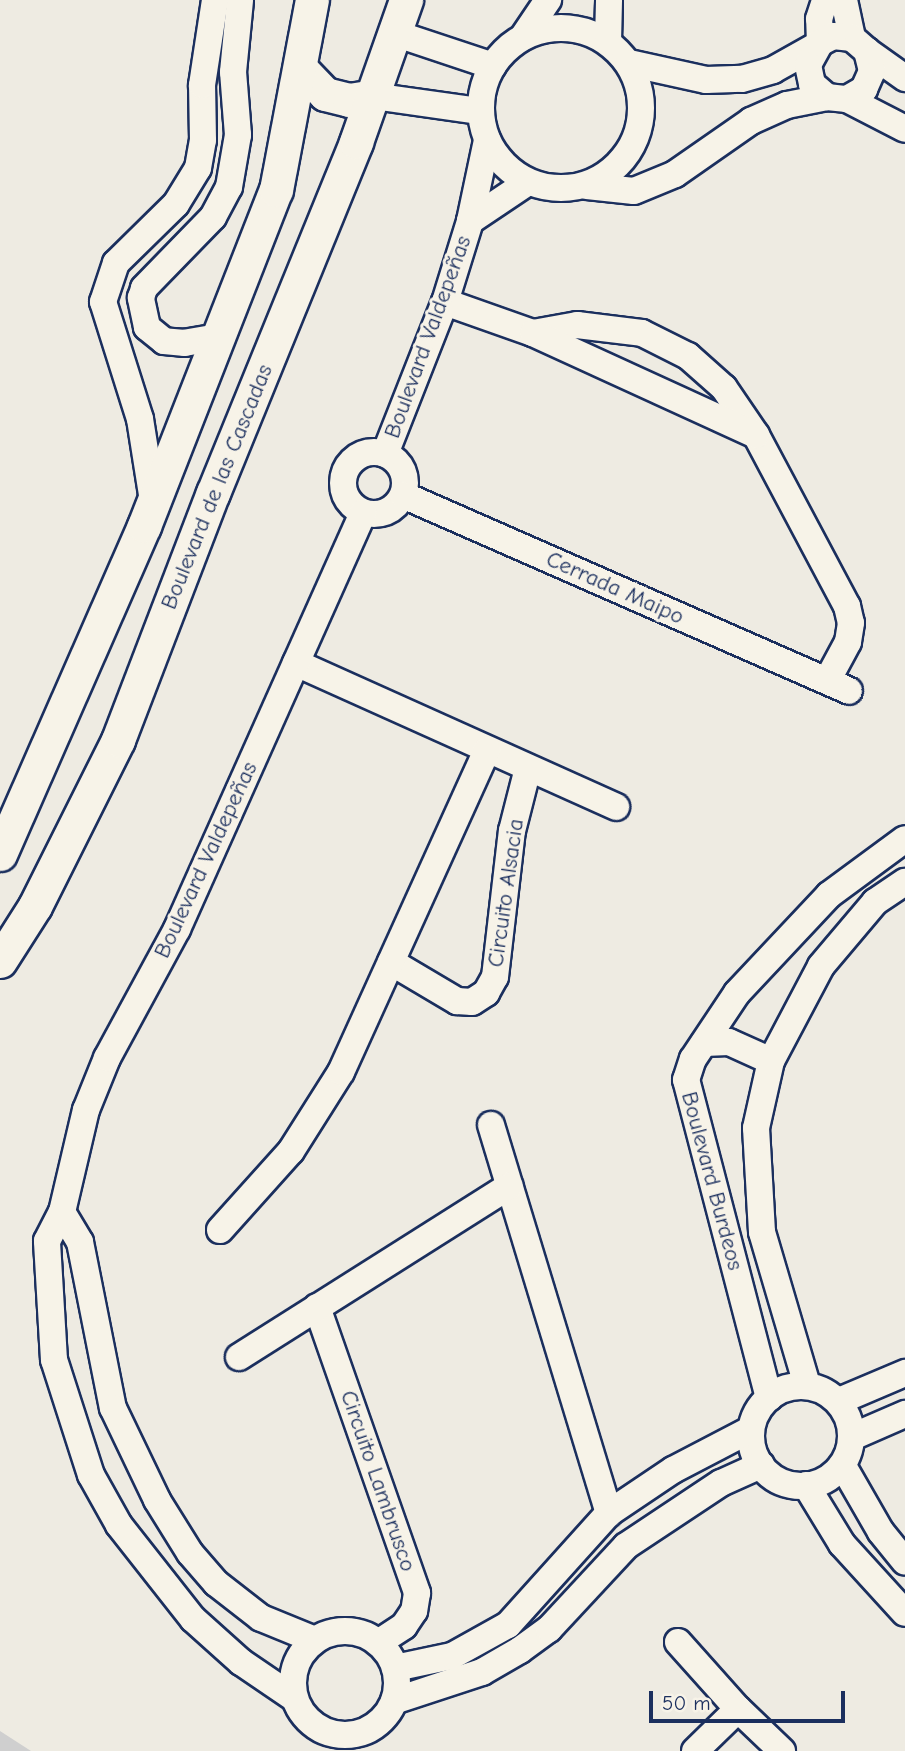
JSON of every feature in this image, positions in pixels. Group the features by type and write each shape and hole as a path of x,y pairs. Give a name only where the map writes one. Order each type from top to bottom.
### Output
{"main road":[{"path":"0,854 153,503 276,190 312,0"},
{"name":"Boulevard de las Cascadas","path":"0,961 35,906 118,740 373,96 397,34 406,0"},
{"path":"300,68 315,87 337,99 373,96"}],"street":[{"path":"153,503 139,419 103,303 116,263 180,198 198,168 203,140 202,85 215,0"},
{"path":"218,337 185,343 164,341 147,327 141,298 144,288 214,217 229,187 238,135 233,72 240,0"},
{"path":"548,0 523,37 493,66 485,81 480,111 487,140 503,165 528,182 556,189 586,186 608,191 634,191 676,174 751,121 787,105 837,98 864,89 872,71 844,0"},
{"path":"608,42 609,0"},
{"path":"825,0 819,19 818,45 808,65 812,84 905,129"},
{"path":"523,37 551,28 581,29 608,42 629,63 641,91 642,121 632,149 613,172 586,186"},
{"path":"397,34 493,66"},
{"path":"629,63 706,80 742,79 773,70 833,36 860,45 905,78"},
{"path":"373,96 480,111"},
{"name":"Boulevard Valdepeñas","path":"385,454 445,302 470,221 487,140"},
{"name":"Boulevard Valdepeñas","path":"470,221 528,182"},
{"name":"Cerrada Maipo","path":"445,302 533,333 756,435"},
{"name":"Cerrada Maipo","path":"403,495 838,686 851,623 847,606 756,435 724,388 688,356 642,333 577,325 533,333"},
{"path":"371,452 385,454 398,464 405,479 403,495 386,511 363,513 344,493 348,465 371,452"},
{"name":"Boulevard Valdepeñas","path":"294,1698 240,1662 193,1619 152,1572 91,1475 71,1420 54,1360 47,1241 62,1212 86,1110 107,1058 177,929 363,513"},
{"path":"296,663 615,807"},
{"path":"220,1230 290,1151 334,1083 487,750"},
{"name":"Circuito Alsacia","path":"391,962 457,1001 472,1002 486,993 495,978 512,831 528,768"},
{"name":"Boulevard Burdeos","path":"769,1398 691,1109 686,1080 704,1043 737,993 829,895 905,839"},
{"name":"Boulevard Burdeos","path":"807,1385 762,1232 756,1128 771,1061 821,966 875,902 905,882"},
{"path":"704,1043 729,1042 771,1061"},
{"path":"491,1125 609,1513"},
{"path":"239,1357 509,1186"},
{"path":"62,1212 80,1242 113,1408 157,1500 190,1553 216,1583 261,1618 314,1640"},
{"name":"Circuito Lambrusco","path":"317,1307 416,1594 414,1611 404,1626 379,1643"},
{"path":"839,1401 905,1373"},
{"path":"807,1385 839,1401 849,1415 852,1437 843,1466 822,1483 796,1487 771,1477 761,1465 754,1456 751,1430 760,1405 781,1388 807,1385"},
{"path":"71,1420 113,1408"},
{"path":"852,1437 905,1414"},
{"path":"395,1668 452,1656 508,1625 609,1513 673,1470 751,1430"},
{"path":"394,1701 395,1668 379,1643 347,1630 314,1640 295,1665 294,1698 318,1729 343,1743 375,1726 394,1701 482,1672 520,1650 548,1629 626,1546 721,1483 761,1465"},
{"path":"843,1466 881,1532 905,1562"},
{"path":"806,1485 842,1544 905,1613"},
{"path":"678,1642 738,1709 782,1751"},
{"path":"695,1751 738,1709"}],"shaded area":[{"path":"0,1731 31,1751 0,1751"}]}
